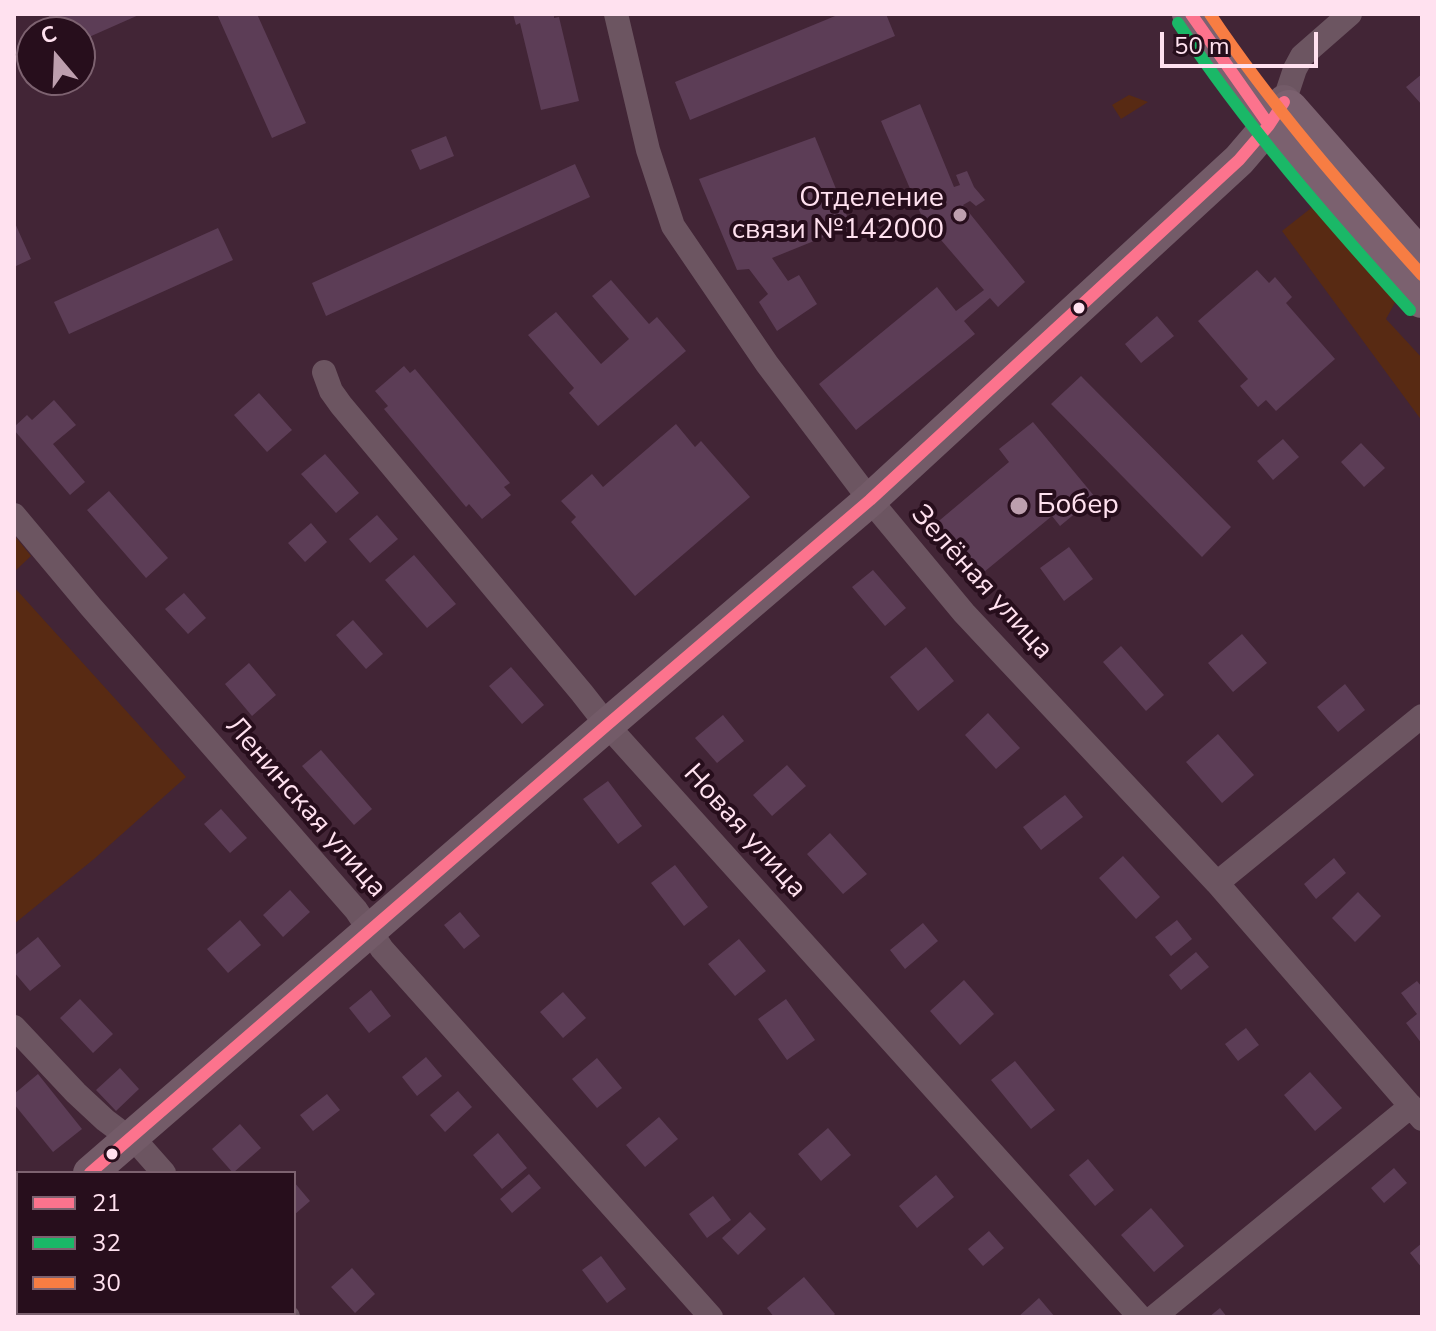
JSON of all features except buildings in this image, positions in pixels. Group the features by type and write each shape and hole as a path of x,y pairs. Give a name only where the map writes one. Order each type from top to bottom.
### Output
{"main road":[{"path":"1191,14 1276,113 1332,159 1422,260"},
{"path":"1221,14 1311,177 1422,299"},
{"path":"92,1171 870,500 1239,160 1276,113"}],"street":[{"name":"Зелёная улица","path":"616,14 648,150 673,226 767,364 870,500 964,613 1217,883 1416,1113"},
{"path":"1276,113 1302,56 1350,14"},
{"name":"Новая улица","path":"324,372 331,391 341,405 607,725 1140,1317"},
{"name":"Ленинская улица","path":"14,515 356,910 382,949 711,1317"},
{"path":"1217,883 1422,716"},
{"path":"14,1027 92,1108 148,1154 162,1171"},
{"path":"1154,1317 1416,1113"}],"shaded area":[{"path":"1129,95 1148,102 1121,119 1112,105"},
{"path":"1315,205 1397,299 1386,319 1422,358 1422,421 1282,231"},
{"path":"14,535 31,556 14,572"},
{"path":"14,587 186,777 94,859 14,924"}],"transit line":[{"name":"21","path":"1191,14 1269,125"},
{"name":"30","path":"1210,14 1285,116 1422,275"},
{"name":"32","path":"1178,23 1259,135 1410,310"},
{"name":"21","path":"92,1171 870,500 1239,160 1284,102"}],"place":[{"name":"Отделение связи №142000","path":"960,215"},
{"name":"Бобер","path":"1019,506"}]}
